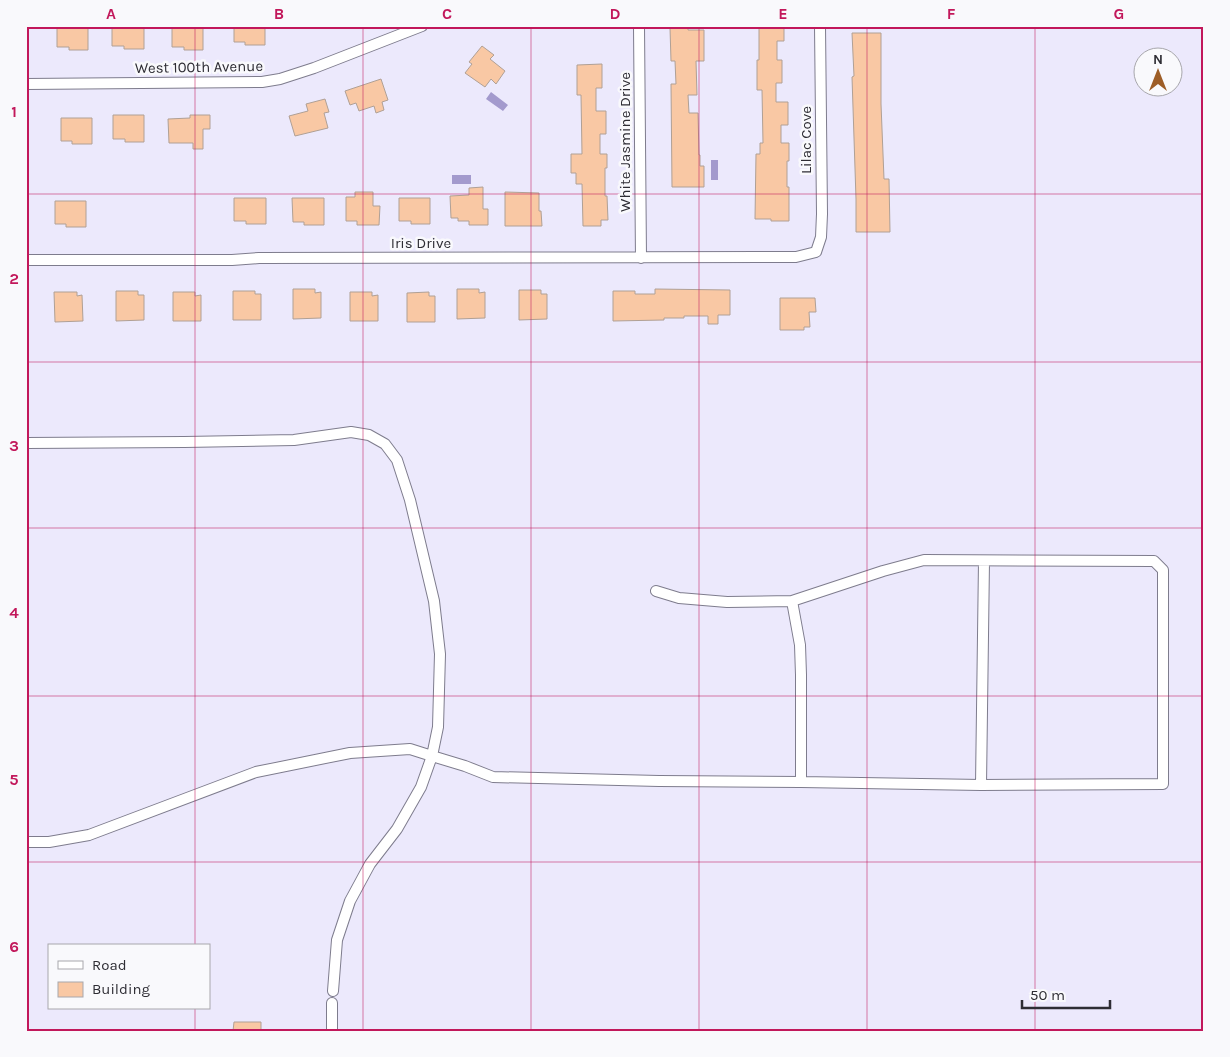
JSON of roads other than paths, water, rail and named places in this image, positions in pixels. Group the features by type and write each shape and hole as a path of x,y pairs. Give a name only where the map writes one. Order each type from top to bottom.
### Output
{"street":[{"name":"West 100th Avenue","path":"26,84 262,82 280,79 314,68 422,26"},
{"name":"White Jasmine Drive","path":"639,26 640,258"},
{"name":"Lilac Cove","path":"816,252 821,237 822,214 820,26"},
{"name":"Iris Drive","path":"26,260 796,257 816,252"},
{"path":"26,443 294,440 352,432 369,435 385,444 396,460 410,500 434,601 440,654 438,727 432,756 420,787 397,829 370,864 350,901 337,940 333,992"},
{"path":"26,842 49,842 89,835 256,772 350,753 410,748 493,777 658,781 1163,784 1163,570 1154,561 924,560 883,571 792,601 727,602 679,598 656,591"},
{"path":"981,784 984,561"},
{"path":"792,601 800,646 801,782"},
{"path":"332,1003 332,1031"}]}
